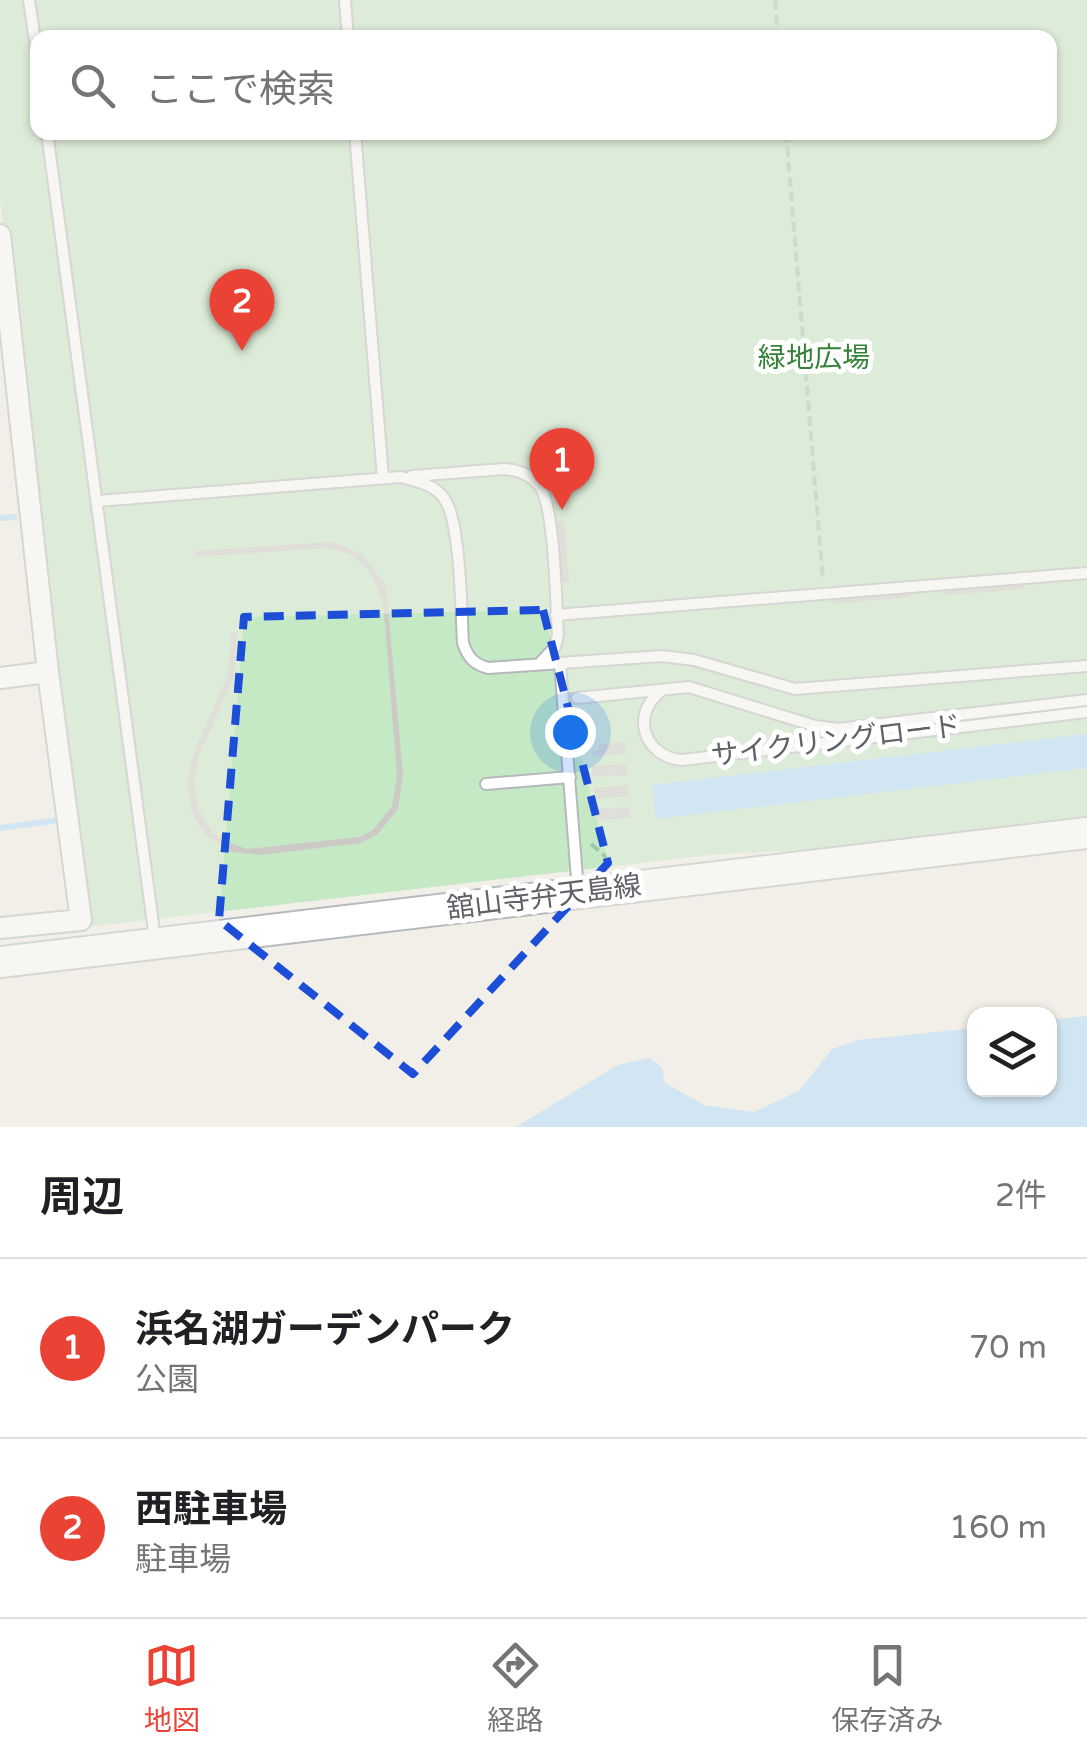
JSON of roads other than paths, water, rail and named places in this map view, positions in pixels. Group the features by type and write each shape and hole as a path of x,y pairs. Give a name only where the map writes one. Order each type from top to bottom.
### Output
{"main road":[{"name":"舘山寺弁天島線","path":"0,962 1087,832"}],"street":[{"path":"0,235 8,366 81,920 0,928"},
{"path":"0,678 48,672"}],"lane":[{"path":"30,0 34,30"},
{"path":"345,0 347,30"},
{"path":"48,140 156,943"},
{"path":"356,140 383,478"},
{"path":"96,501 504,469 530,476 546,498 556,615 555,647 536,665"},
{"path":"401,477 436,490 450,508 463,644 476,664 488,668 677,656 795,689 1087,666"},
{"path":"556,615 1087,573"},
{"path":"560,662 579,893"},
{"name":"サイクリングロード","path":"576,698 689,687 815,726 837,729 1087,700"},
{"name":"サイクリングロード","path":"661,691 644,714 644,734 663,756 682,760 1087,712"},
{"path":"486,784 570,778"}],"water":[{"path":"1087,734 1087,768 656,819 652,785"},
{"path":"1087,1016 1087,1127 516,1127 618,1065 649,1058 662,1067 665,1083 704,1105 754,1112 799,1091 832,1049 859,1040 967,1029 967,1097 1057,1097 1057,1019"}],"waterway":[{"path":"0,518 14,517"},
{"path":"0,828 60,820"}],"place":[{"name":"西駐車場","path":"242,351"},
{"name":"浜名湖ガーデンパーク","path":"562,510"}],"park label":[{"name":"緑地広場","path":"814,358"}]}
